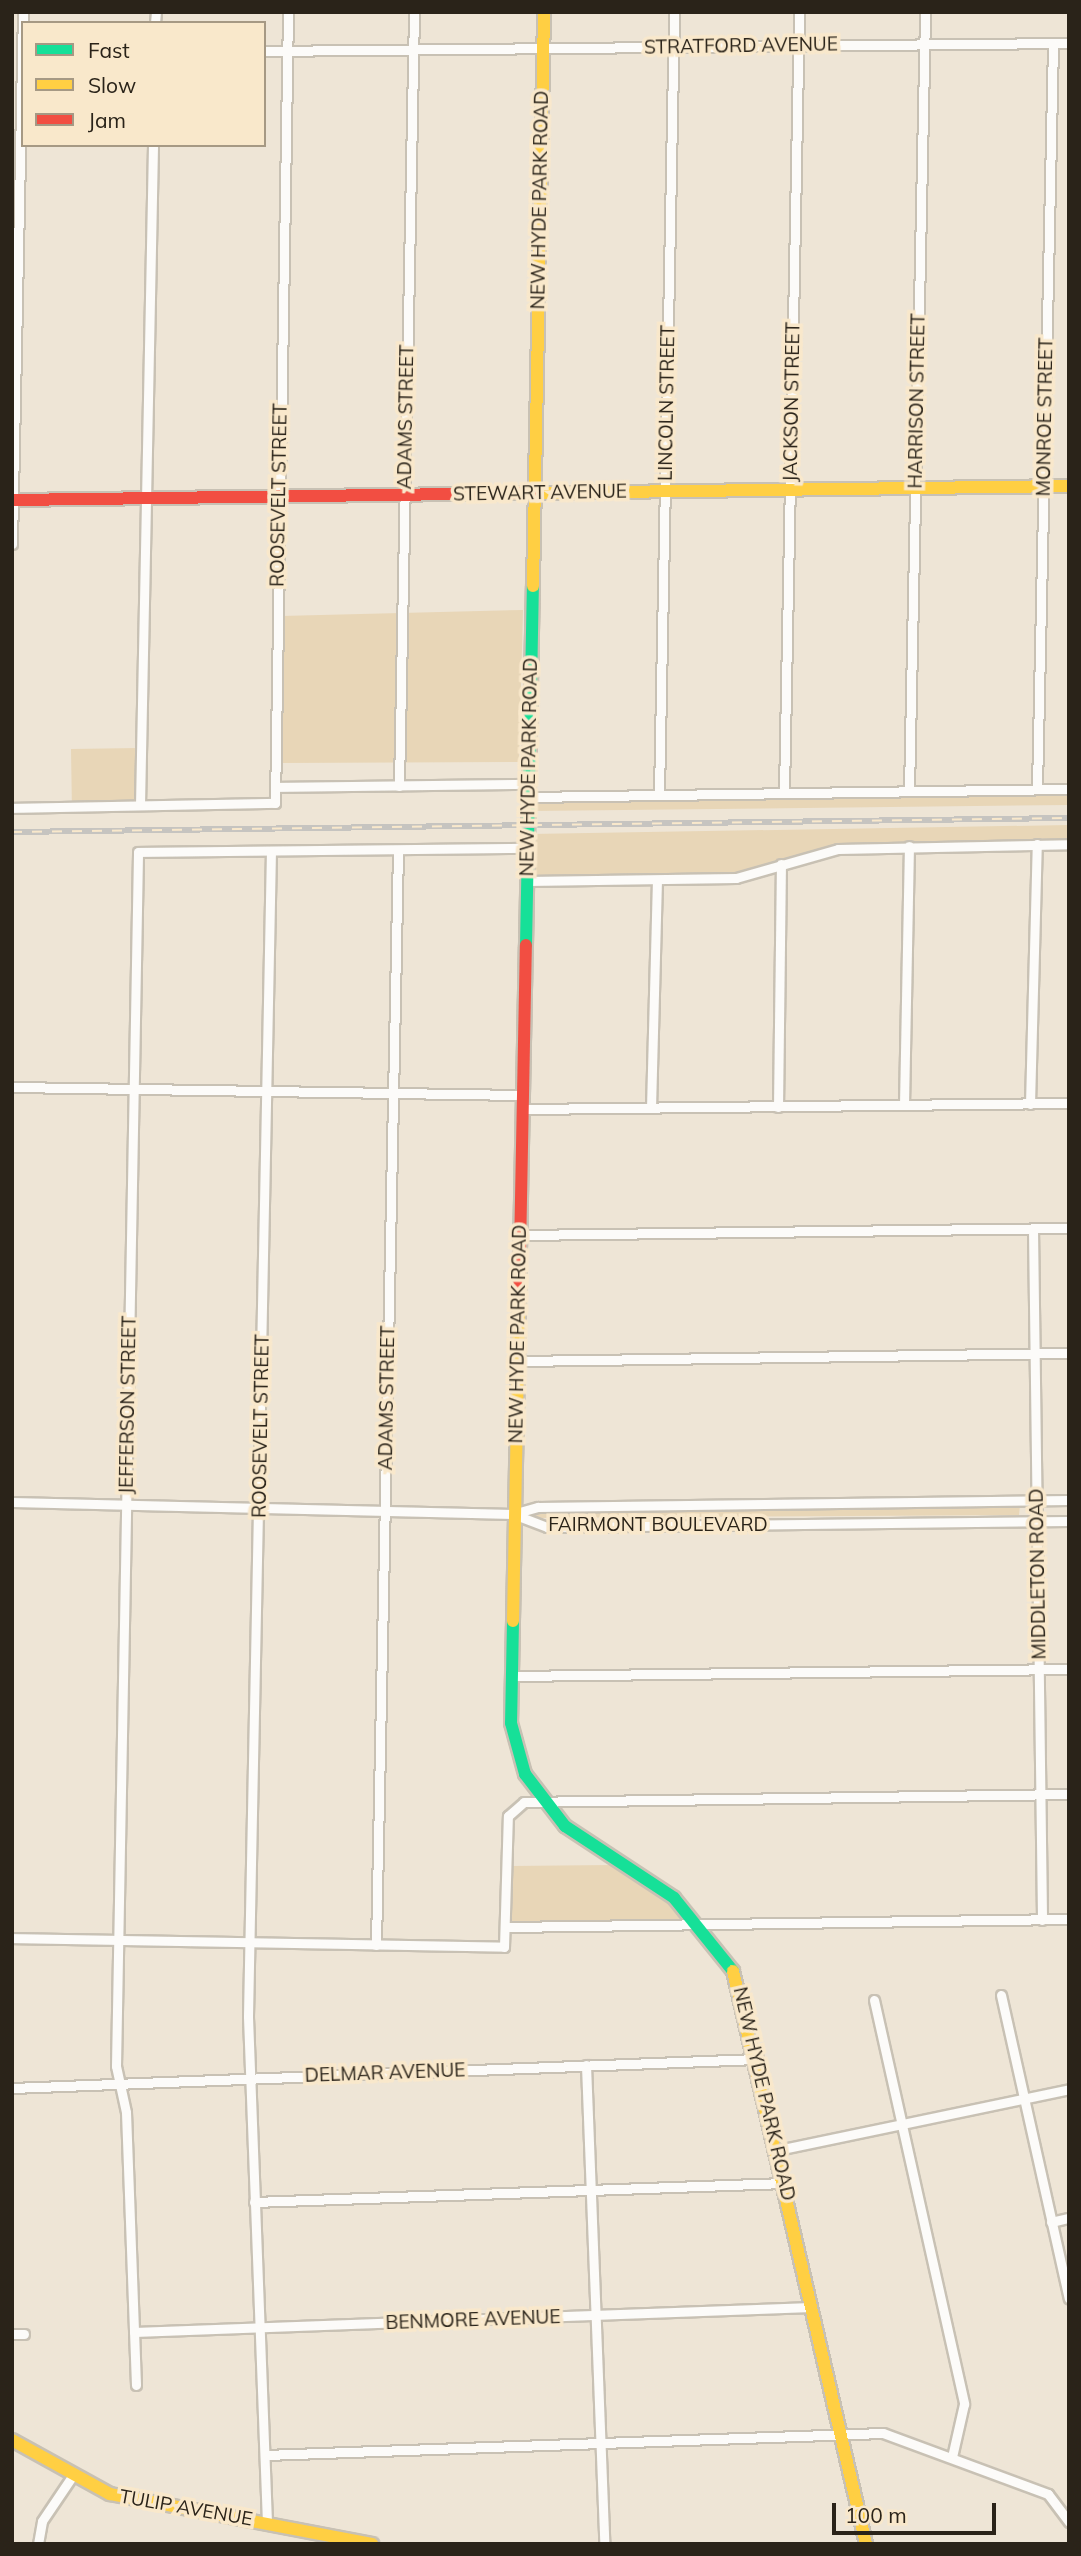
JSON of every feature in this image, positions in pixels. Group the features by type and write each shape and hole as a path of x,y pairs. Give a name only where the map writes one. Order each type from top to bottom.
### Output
{"main road":[{"name":"NEW HYDE PARK ROAD","path":"544,12 513,1514 512,1676 518,1754 545,1801 584,1844 663,1891 700,1923 737,1978 758,2059 866,2544"},
{"name":"STEWART AVENUE","path":"13,500 1069,486"},
{"name":"TULIP AVENUE","path":"12,2440 71,2478 110,2494 267,2523 325,2539 372,2544"}],"street":[{"name":"ROOSEVELT STREET","path":"275,787 288,12"},
{"name":"ADAMS STREET","path":"399,786 414,12"},
{"name":"LINCOLN STREET","path":"659,794 674,12"},
{"name":"JACKSON STREET","path":"784,792 799,12"},
{"name":"HARRISON STREET","path":"909,791 925,12"},
{"name":"STRATFORD AVENUE","path":"266,51 1069,43"},
{"name":"MONROE STREET","path":"1037,789 1053,44"},
{"path":"12,544 21,103"},
{"path":"140,805 153,147"},
{"path":"12,808 275,803 275,787 399,786 659,794 1069,789"},
{"path":"1030,1104 1037,844"},
{"path":"527,881 736,878 824,851 909,846 1069,844"},
{"path":"904,1105 909,846"},
{"path":"271,852 528,848"},
{"name":"ADAMS STREET","path":"376,1945 398,850"},
{"name":"JEFFERSON STREET","path":"136,2385 120,2083 118,1940 138,852 271,852"},
{"name":"ROOSEVELT STREET","path":"267,2523 248,1999 271,852"},
{"path":"778,1107 781,864"},
{"path":"651,1108 657,880"},
{"path":"12,1087 523,1095"},
{"path":"523,1109 1069,1103"},
{"path":"520,1235 1069,1228"},
{"name":"MIDDLETON ROAD","path":"1033,1229 1042,1920"},
{"path":"518,1361 1069,1353"},
{"name":"FAIRMONT BOULEVARD","path":"513,1514 538,1507 1069,1500"},
{"path":"12,1502 513,1514"},
{"name":"FAIRMONT BOULEVARD","path":"513,1514 547,1527 1069,1521"},
{"path":"512,1676 1069,1669"},
{"path":"12,1938 504,1947 507,1927 508,1816 513,1806 545,1801 1069,1794"},
{"path":"507,1927 1069,1919"},
{"path":"1001,1995 1069,2298"},
{"path":"874,2000 964,2404 952,2457"},
{"name":"DELMAR AVENUE","path":"12,2088 758,2059"},
{"path":"586,2066 604,2544"},
{"path":"778,2150 1069,2089"},
{"path":"254,2202 785,2183"},
{"path":"1051,2222 1069,2218"},
{"name":"BENMORE AVENUE","path":"134,2332 812,2307"},
{"path":"12,2334 24,2334"},
{"path":"265,2455 839,2432 883,2433 1048,2494 1069,2522"},
{"path":"38,2544 41,2521 71,2478"}],"shaded area":[{"path":"523,610 519,762 280,763 281,616"},
{"path":"138,748 137,810 72,811 71,749"},
{"path":"1069,790 1069,805 531,811 531,798"},
{"path":"1069,825 1069,844 826,849 740,877 530,882 530,834"},
{"path":"1020,1505 1019,1515 531,1518 537,1512"},
{"path":"612,1865 693,1920 510,1924 510,1866"}],"railway":[{"path":"12,832 1069,818"}],"traffic: fast":[{"path":"526,945 533,586"},
{"path":"513,1621 511,1723 525,1774 565,1826 674,1898 733,1971"}],"traffic: slow":[{"path":"533,586 544,12"},
{"path":"536,493 1069,486"},
{"path":"513,1621 519,1303"},
{"path":"733,1971 866,2544"},
{"path":"12,2440 110,2494 372,2544"}],"traffic: jam":[{"path":"12,500 536,493"},
{"path":"519,1303 526,945"}]}
